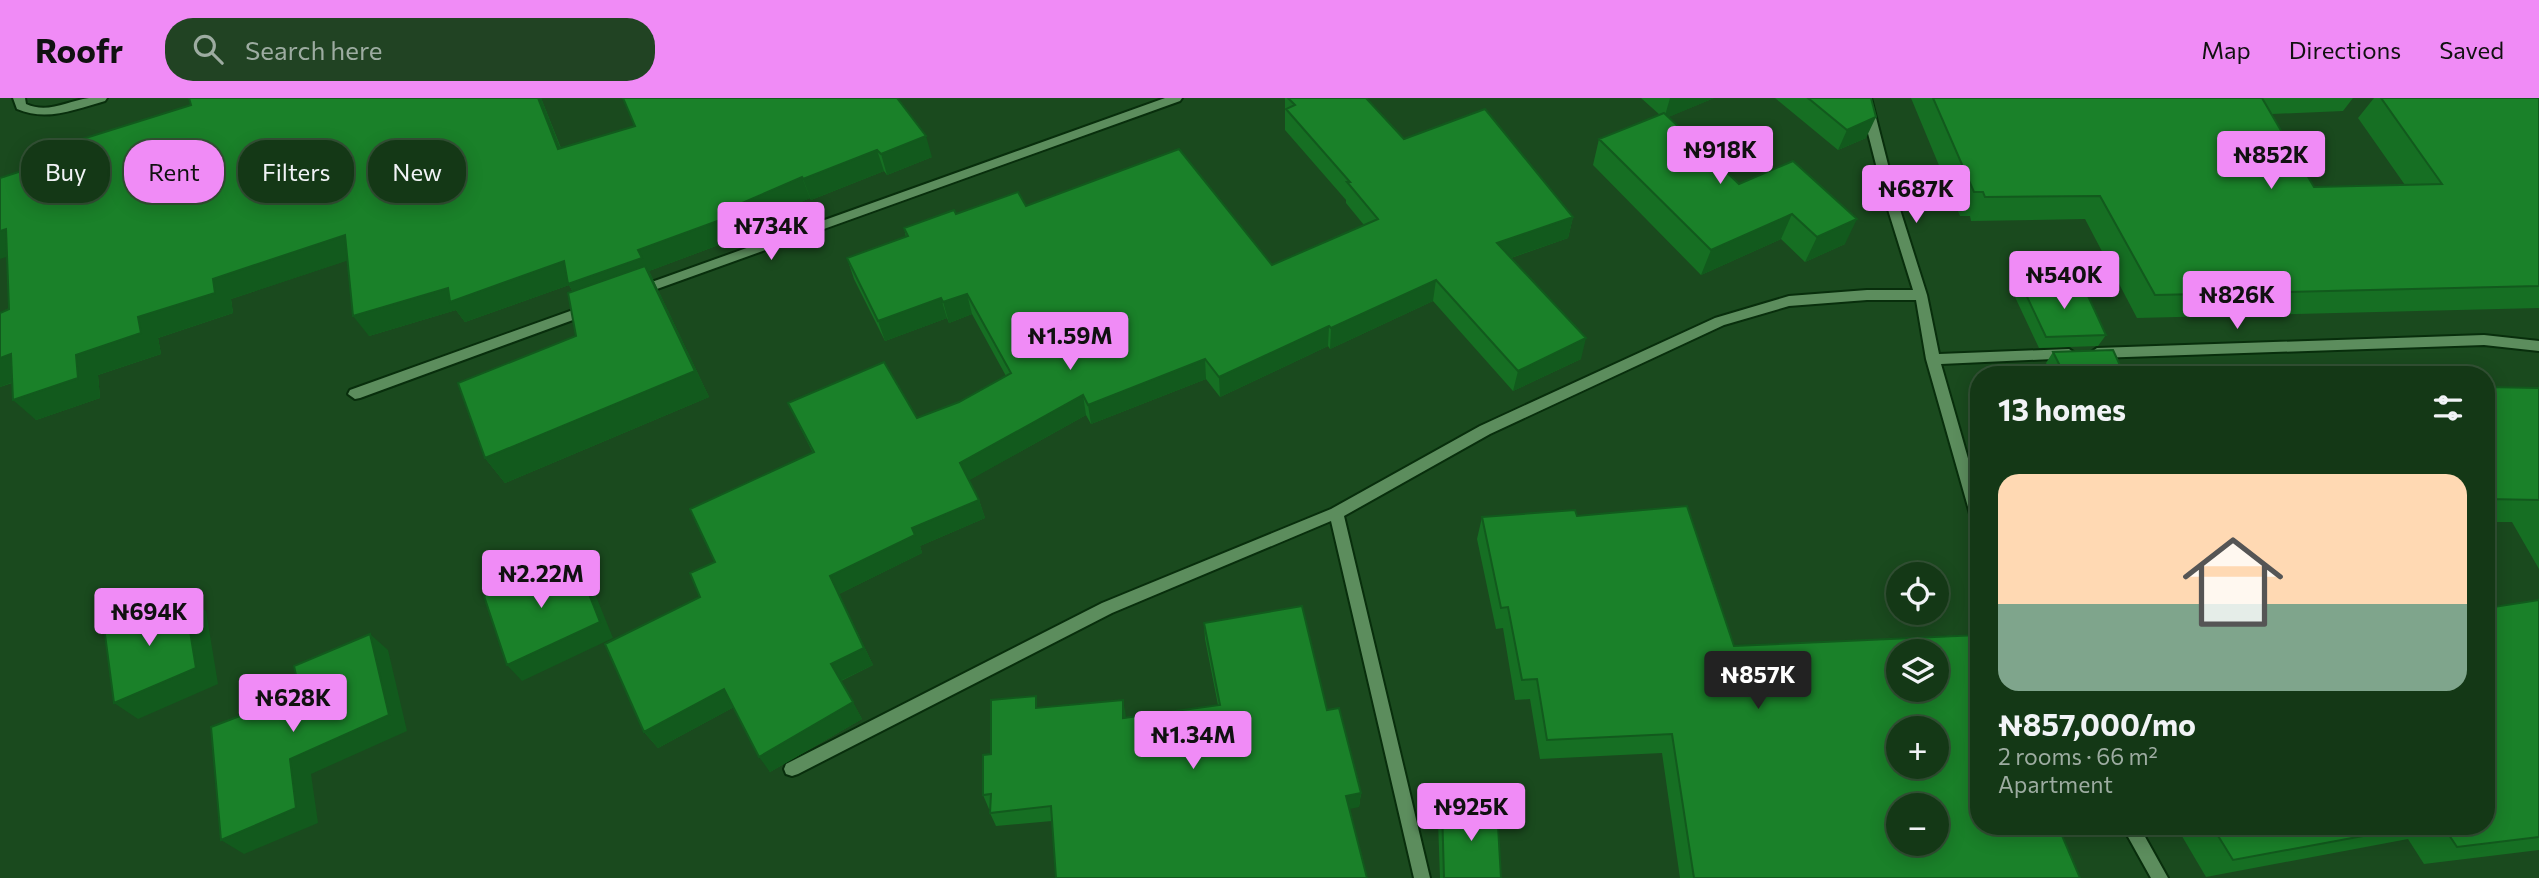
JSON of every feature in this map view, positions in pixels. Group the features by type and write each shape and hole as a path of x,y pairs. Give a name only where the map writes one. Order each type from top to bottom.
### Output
{"street":[{"path":"19,98 21,106 29,112 54,110 101,98"},
{"path":"629,295 1176,98"},
{"path":"1865,98 1891,200 1921,295 1933,359 1970,489"},
{"path":"792,769 1107,608 1336,513 1485,430 1720,321 1789,301 1867,295 1921,295"},
{"path":"355,394 603,304"},
{"path":"1933,359 2484,340 2539,346"},
{"path":"1336,513 1422,878"},
{"path":"2135,835 2160,878"}],"building":[{"path":"189,98 538,98 558,149 635,126 623,98 897,98 926,136 881,154 877,150 803,179 802,177 719,213 723,219 638,250 642,258 568,284 564,261 450,302 448,288 353,316 345,235 213,279 215,293 138,317 141,333 76,355 78,378 13,400 11,354 0,358 0,313 9,309 6,229 0,231 0,178 21,171 21,203 110,203 110,140 79,140 191,105"},
{"path":"1288,98 1366,98 1404,139 1485,109 1573,217 1497,243 1586,338 1518,371 1436,280 1219,377 1205,359 1088,405 1083,395 960,463 979,500 912,528 915,535 830,576 864,648 831,664 853,702 759,757 724,689 644,732 605,644 700,597 690,573 715,562 690,509 814,452 788,403 884,362 917,418 959,402 1011,373 967,294 943,302 941,298 878,321 847,258 908,236 904,228 954,210 956,214 1018,192 1026,206 1179,149 1272,265 1378,219 1347,182 1350,182 1286,109 1295,105"},
{"path":"1808,98 1871,98 1876,117 1847,130"},
{"path":"1933,98 2262,98 2314,187 2442,184 2381,98 2539,98 2539,286 2155,295 2100,196 1985,197 1983,192 1974,192"},
{"path":"1664,113 1739,184 1793,161 1857,219 1817,237 1792,214 1711,250 1599,139"},
{"path":"645,266 695,371 485,458 458,383 576,336 568,293"},
{"path":"2083,285 2106,335 2046,337 2022,286"},
{"path":"2113,350 2120,366 2060,366 2053,352"},
{"path":"2495,387 2539,388 2539,500 2495,499"},
{"path":"1687,506 1734,646 1886,639 1886,702 1949,702 1949,639 1890,639 1970,635 1970,835 2062,835 2080,878 1694,878 1672,734 1547,740 1537,679 1522,680 1508,607 1501,608 1482,517 1575,510 1577,516"},
{"path":"574,556 600,622 507,665 484,596"},
{"path":"184,594 196,668 114,703 104,627"},
{"path":"2539,600 2539,837 2457,847 2449,835 2495,835 2495,607"},
{"path":"1302,606 1327,710 1339,708 1361,793 1346,796 1367,878 1056,878 1051,806 990,813 991,794 983,795 983,755 991,754 991,700 1036,696 1036,708 1123,700 1123,718 1220,705 1204,623"},
{"path":"370,634 389,715 290,759 296,808 221,840 211,727 300,693 294,666"},
{"path":"1442,807 1497,808 1501,878 1444,878"},
{"path":"2218,835 2368,835 2233,860"}]}
